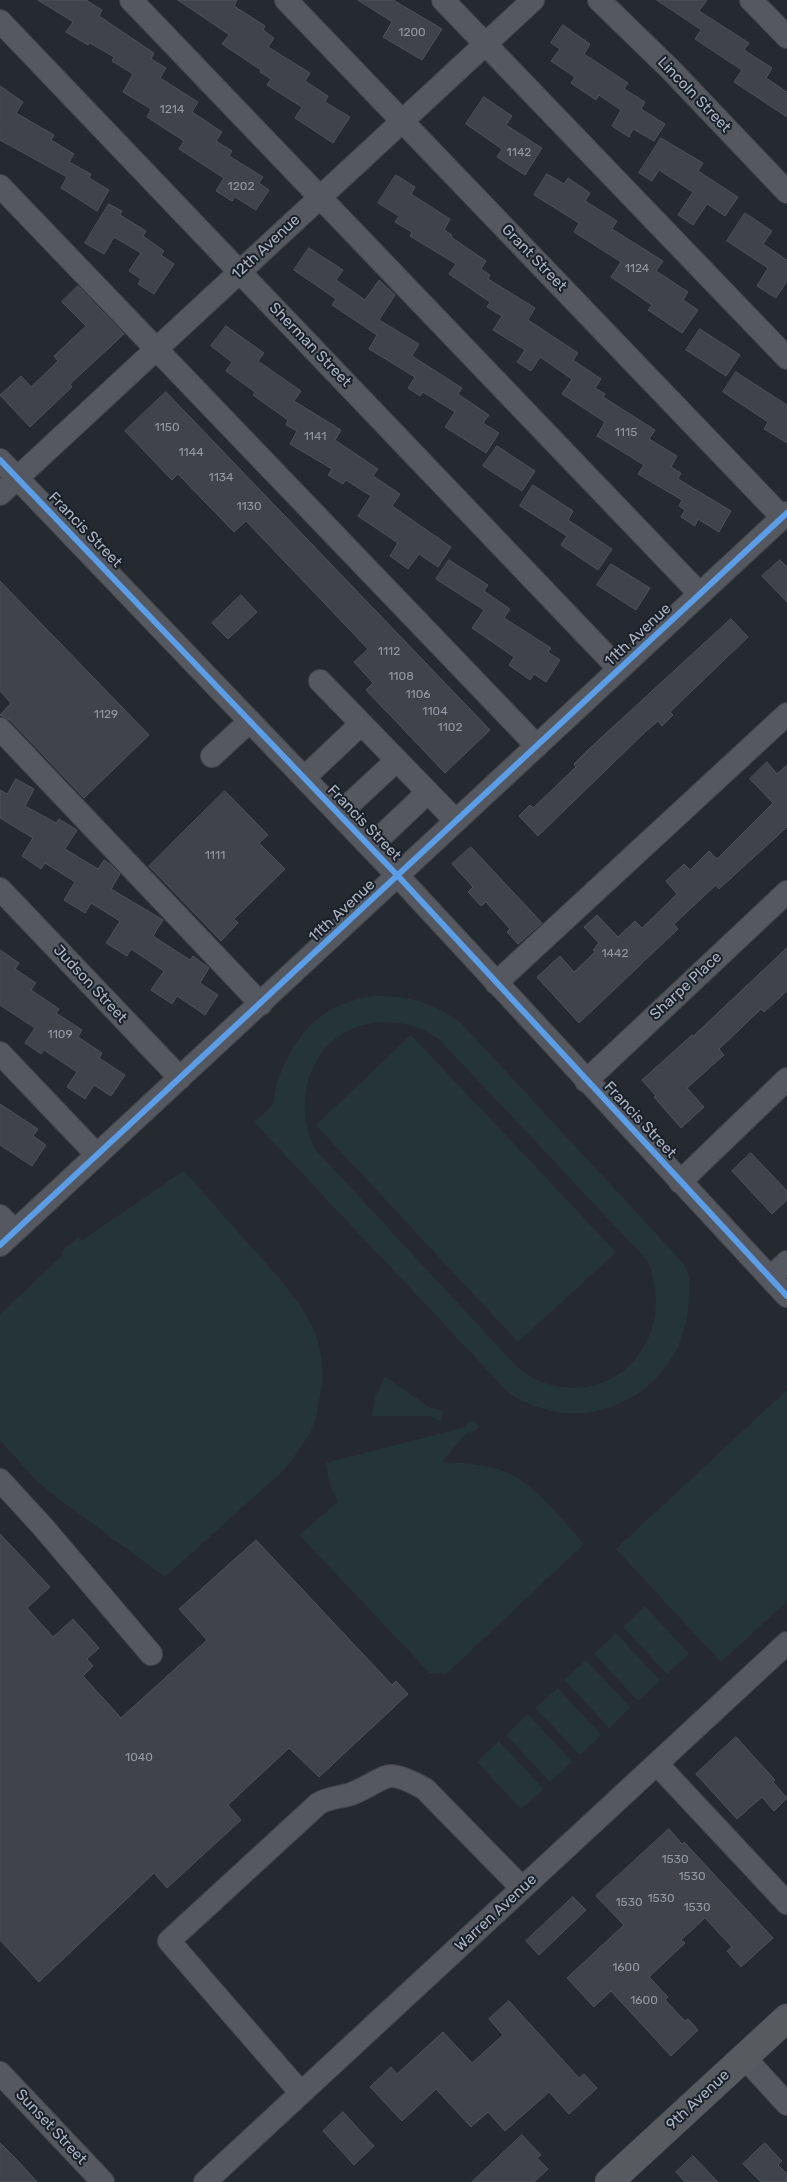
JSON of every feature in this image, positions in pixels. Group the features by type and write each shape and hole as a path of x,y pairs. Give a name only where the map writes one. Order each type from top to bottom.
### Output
{"main road":[{"name":"9th Avenue","path":"609,2182 787,2018"}],"street":[{"path":"131,0 700,594"},
{"name":"Grant Street","path":"286,0 402,122 785,515"},
{"path":"443,0 787,358"},
{"name":"12th Avenue","path":"0,494 533,0"},
{"name":"Lincoln Street","path":"599,0 671,70 787,192"},
{"path":"751,0 787,38"},
{"name":"Sherman Street","path":"0,21 619,669"},
{"path":"0,186 537,746"},
{"name":"Francis Street","path":"0,460 398,876 787,1296"},
{"name":"11th Avenue","path":"5,1230 97,1155 785,515"},
{"path":"320,682 456,822"},
{"path":"496,982 787,714"},
{"path":"212,756 250,721"},
{"path":"304,778 361,724"},
{"path":"0,729 261,1004"},
{"path":"339,814 397,760"},
{"path":"370,847 428,792"},
{"name":"Judson Street","path":"0,889 180,1078"},
{"name":"Sharpe Place","path":"586,1081 787,892"},
{"path":"0,1053 97,1155"},
{"path":"680,1182 787,1079"},
{"path":"770,1278 787,1262"},
{"path":"0,1480 43,1527 151,1654"},
{"name":"Warren Avenue","path":"204,2182 657,1764 784,1651"},
{"path":"657,1764 787,1903"},
{"path":"301,2093 169,1942 325,1799 349,1795 388,1775 409,1780 425,1789 522,1888"},
{"path":"744,2057 787,2104"},
{"name":"Sunset Street","path":"0,2073 103,2182"}],"shaded area":[{"path":"374,996 410,999 430,1005 461,1023 684,1264 687,1269 689,1291 688,1308 681,1339 666,1366 646,1387 622,1402 595,1411 566,1413 536,1407 508,1392 254,1122 272,1106 277,1083 285,1063 303,1034 325,1013 355,1000","holes":["385,1022 402,1023 417,1027 440,1040 647,1260 655,1287 655,1314 648,1339 635,1360 617,1376 594,1385 568,1388 539,1381 523,1372 505,1355 314,1148 305,1114 305,1096 308,1079 315,1063 325,1049 338,1037 359,1026"]},
{"path":"411,1035 616,1252 518,1342 316,1125"},
{"path":"184,1171 278,1277 300,1305 315,1332 321,1356 323,1378 316,1418 309,1435 286,1468 165,1577 55,1496 36,1480 0,1440 0,1314 63,1255 61,1252 78,1237 81,1241"},
{"path":"385,1377 432,1409 443,1411 440,1421 430,1416 372,1416 375,1398"},
{"path":"787,1390 787,1601 721,1662 616,1549"},
{"path":"474,1420 479,1428 470,1433 468,1431 442,1462 488,1467 514,1476 533,1489 584,1544 446,1674 430,1673 299,1535 338,1502 330,1486 326,1463 466,1427 465,1425"},
{"path":"645,1606 689,1654 667,1674 623,1627"},
{"path":"616,1633 660,1681 638,1701 594,1654"},
{"path":"586,1660 630,1707 609,1728 565,1680"},
{"path":"558,1688 601,1735 580,1755 535,1708"},
{"path":"528,1714 572,1762 550,1782 506,1735"},
{"path":"499,1741 543,1789 521,1809 477,1762"}],"building":[{"path":"38,0 86,0 102,10 99,16 154,53 151,59 166,68 160,78 198,102 192,112 222,132 216,141 232,151 229,156 263,177 259,183 269,190 256,210 235,197 232,201 216,191 224,178 179,149 184,141 147,117 151,109 123,92 133,74 112,61 114,57 66,32 73,22"},
{"path":"178,0 237,0 234,6 265,26 263,30 274,38 268,47 310,73 305,81 328,96 325,102 350,117 333,143 295,118 302,107 267,85 271,79 260,72 261,70 222,44 229,35"},
{"path":"358,0 393,0 442,29 422,60 383,37 392,22"},
{"path":"657,0 707,0 699,11 749,43 744,50 772,68 766,78 787,92 787,117 734,82 742,70 695,39 701,30"},
{"path":"563,25 590,44 584,54 628,83 624,89 645,102 641,109 665,124 654,141 633,129 629,137 612,126 621,110 599,95 596,100 571,83 575,77 551,61 560,49 551,43"},
{"path":"0,86 23,102 16,113 54,135 51,140 74,154 69,162 91,174 89,178 109,190 97,211 61,188 67,177 0,140"},
{"path":"484,97 512,116 506,125 542,148 525,175 497,157 502,149 466,124"},
{"path":"661,138 703,163 698,171 738,197 725,216 707,204 693,225 678,215 693,192 659,170 652,181 639,173"},
{"path":"547,174 564,184 568,178 590,193 585,201 617,221 612,229 663,261 656,271 688,292 683,300 698,310 682,333 648,310 652,305 611,277 621,262 574,232 579,223 534,195"},
{"path":"396,175 415,187 411,194 450,219 444,230 486,261 481,269 490,275 488,279 535,308 528,320 578,353 573,360 601,379 595,388 605,394 603,397 655,430 649,439 677,456 671,467 681,473 678,479 731,511 719,532 698,519 695,526 681,517 685,510 679,506 682,500 638,474 644,465 597,436 605,422 562,394 572,379 540,357 531,371 517,362 525,350 493,330 502,316 487,307 490,302 449,274 456,264 410,236 412,232 395,222 399,216 378,203"},
{"path":"109,204 122,211 120,215 146,231 143,236 164,251 161,255 174,264 154,294 138,284 141,279 129,271 141,253 114,237 104,254 85,243"},
{"path":"745,213 772,231 763,244 787,260 787,281 776,298 757,286 768,268 727,241"},
{"path":"309,248 343,270 336,280 365,300 379,280 395,295 379,320 419,344 412,356 462,388 458,394 489,415 483,423 499,433 486,453 445,427 455,412 423,392 420,396 408,388 415,377 369,349 377,335 332,305 336,299 294,270"},
{"path":"78,286 124,334 70,384 72,387 30,427 0,395 21,376 31,387 58,361 54,356 86,326 62,302"},
{"path":"226,326 264,353 258,361 301,391 294,401 341,430 335,440 378,469 373,476 400,494 392,506 451,547 438,567 419,554 408,569 390,556 398,543 358,516 371,496 346,480 343,484 328,475 332,469 290,444 297,431 286,425 288,420 253,395 255,392 226,371 232,362 211,346"},
{"path":"700,329 740,355 726,376 686,350"},
{"path":"736,372 787,405 787,443 764,429 768,422 723,392"},
{"path":"166,392 490,730 445,773 366,690 373,683 354,662 368,649 246,521 234,532 178,474 172,480 125,431"},
{"path":"497,446 535,471 522,491 483,466"},
{"path":"533,485 573,511 568,520 612,549 598,570 561,545 567,536 520,506"},
{"path":"449,560 488,585 484,591 510,609 504,618 551,648 548,652 560,660 546,682 534,674 530,680 509,665 514,657 472,628 484,610 436,579"},
{"path":"780,560 787,567 787,602 762,576"},
{"path":"611,564 650,588 636,610 597,585"},
{"path":"0,581 149,735 84,798 10,720 0,715 11,703 0,691"},
{"path":"241,595 257,612 228,639 212,623"},
{"path":"731,619 748,637 670,712 673,715 662,726 658,721 644,733 538,836 519,816 530,805 533,808 576,767 574,764 589,749"},
{"path":"767,762 777,774 787,765 787,827 719,889 716,885 674,924 678,929 579,1023 537,977 560,956 574,972 595,952 593,950 599,943 584,927 597,915 618,937 635,921 642,928 677,894 666,881 684,864 690,870 709,851 717,859 773,803 750,779"},
{"path":"16,779 34,789 25,806 56,823 59,819 77,830 65,849 98,869 104,860 110,864 120,874 111,889 163,920 153,936 190,960 193,956 209,968 200,983 218,995 205,1015 177,996 172,1004 151,990 164,971 131,949 127,956 106,943 120,921 91,903 85,913 64,900 75,882 45,863 41,869 22,856 33,838 0,818 0,790 7,794"},
{"path":"225,791 268,835 259,843 285,869 234,919 238,923 221,941 149,866"},
{"path":"471,847 542,923 518,944 507,932 510,929 486,902 481,906 468,892 473,887 452,864"},
{"path":"787,948 787,991 764,1012 761,1009 719,1049 724,1055 687,1088 704,1107 681,1128 642,1080 693,1036"},
{"path":"0,950 19,963 15,969 36,983 31,990 59,1009 56,1013 82,1030 78,1037 102,1053 99,1058 125,1075 111,1096 94,1085 85,1099 67,1087 77,1072 44,1050 41,1054 25,1043 35,1028 0,1005"},
{"path":"0,1104 38,1129 33,1136 46,1145 32,1166 0,1145"},
{"path":"751,1153 787,1191 787,1200 772,1214 732,1171"},
{"path":"0,1534 50,1587 27,1608 53,1637 73,1619 99,1648 87,1659 93,1666 83,1676 121,1718 207,1640 179,1609 256,1540 392,1685 396,1681 408,1694 319,1777 289,1748 228,1805 241,1820 167,1888 154,1873 39,1982 0,1940"},
{"path":"736,1737 775,1780 773,1782 787,1798 774,1811 762,1797 737,1819 696,1774"},
{"path":"669,1829 682,1844 684,1842 773,1938 741,1967 727,1951 732,1947 705,1918 681,1940 685,1943 649,1977 668,1997 665,2000 685,2021 688,2019 698,2030 671,2056 611,1991 594,2007 567,1978 624,1925 596,1896"},
{"path":"573,1897 586,1910 539,1955 526,1941"},
{"path":"509,2001 579,2078 584,2074 597,2088 569,2114 549,2092 505,2131 488,2112 471,2127 436,2089 402,2121 370,2087 391,2067 397,2074 443,2032 472,2063 503,2035 489,2019"},
{"path":"343,2112 374,2146 354,2165 323,2131"},
{"path":"522,2135 541,2155 537,2158 548,2169 534,2182 472,2182"},
{"path":"0,2143 19,2162 37,2182 0,2182"},
{"path":"765,2143 782,2161 778,2165 787,2174 787,2182 761,2182 743,2164"},
{"path":"693,2156 718,2182 685,2182 676,2172"}],"cycle path":[{"path":"0,460 398,876 787,1296"},
{"path":"0,1245 787,513"}]}
